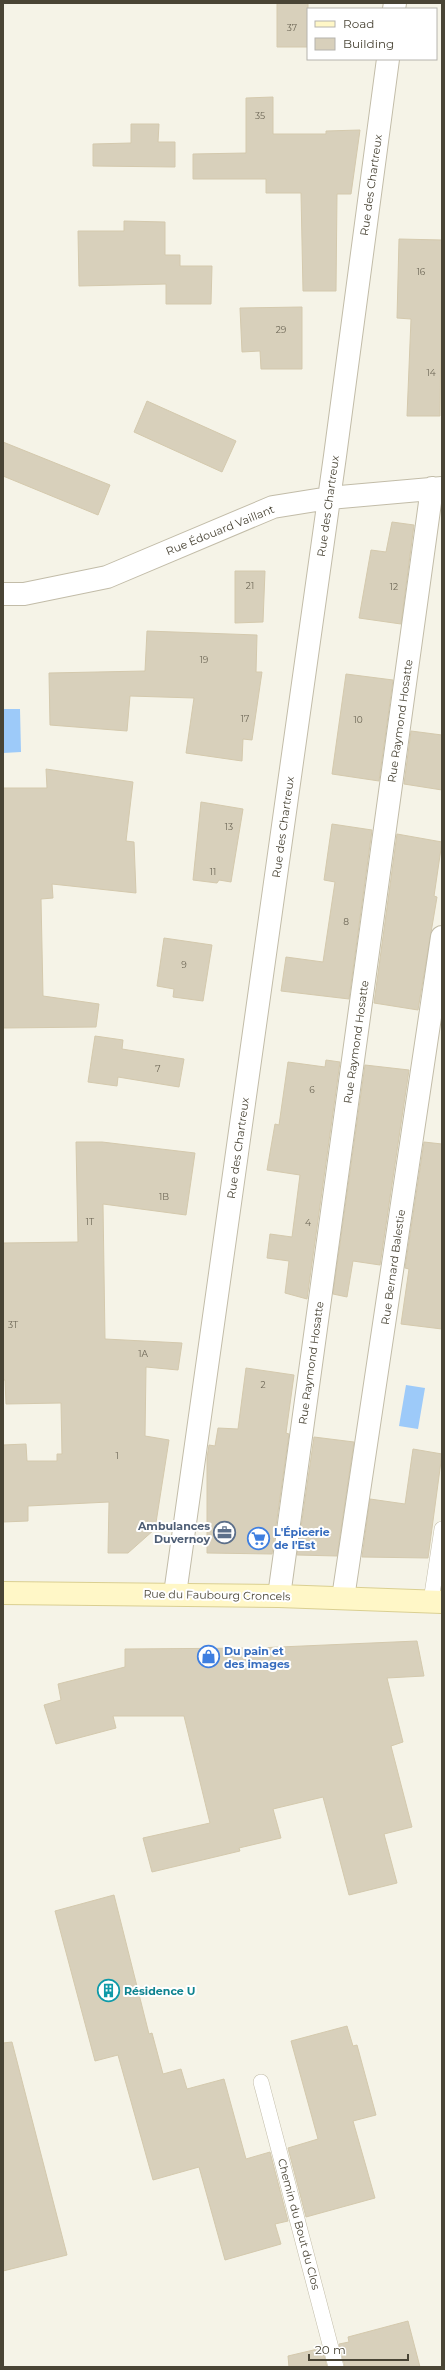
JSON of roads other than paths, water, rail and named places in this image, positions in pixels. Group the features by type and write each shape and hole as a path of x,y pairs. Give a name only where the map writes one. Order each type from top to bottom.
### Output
{"main road":[{"name":"Rue du Faubourg Croncels","path":"3,1593 175,1594 437,1601"}],"street":[{"name":"Rue des Chartreux","path":"175,1594 329,498 388,60"},
{"name":"Rue Édouard Vaillant","path":"3,594 24,594 107,577 273,508 329,498 437,488"},
{"name":"Rue Raymond Hosatte","path":"279,1596 437,488"},
{"name":"Rue Bernard Balestie","path":"343,1598 442,937"}],"lane":[{"name":"Rue du Faubourg Croncels","path":"437,1601 442,1529"},
{"name":"Chemin du Bout du Clos","path":"261,2082 336,2367"}],"water":[{"path":"3,709 20,709 21,752 3,753"},
{"path":"406,1385 425,1388 418,1429 399,1426"}],"place":[{"name":"Ambulances Duvernoy","path":"225,1532"},
{"name":"L'Épicerie de l'Est","path":"258,1538"},
{"name":"Du pain et des images","path":"208,1657"},
{"name":"Résidence U","path":"108,1991"}]}
